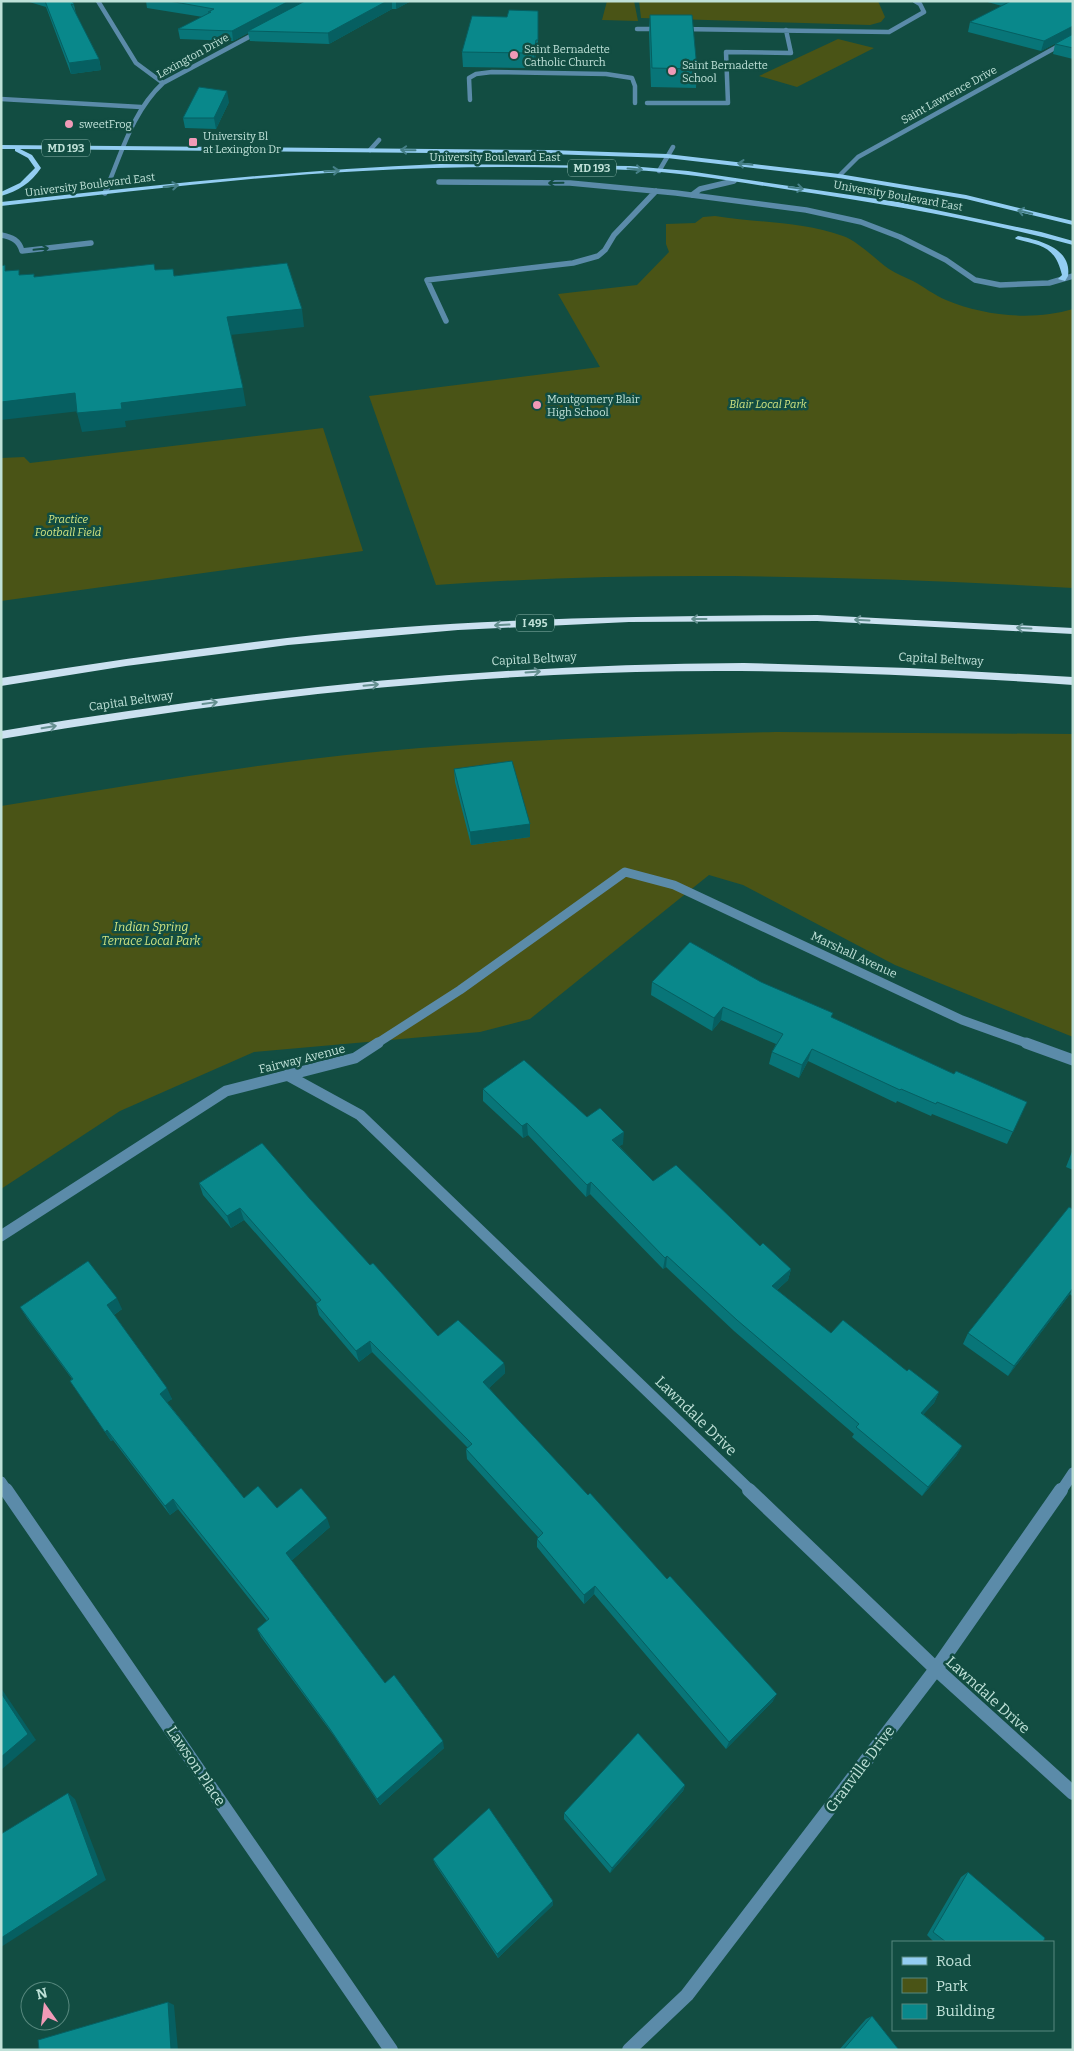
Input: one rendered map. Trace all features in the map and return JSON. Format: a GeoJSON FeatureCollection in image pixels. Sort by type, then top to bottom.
{"type":"FeatureCollection","features":[{"type":"Feature","properties":{"kind":"highway","name":"I 495"},"geometry":{"type":"LineString","coordinates":[[1,682],[126,662],[288,641],[458,627],[629,619],[817,618],[1073,631]]}},
{"type":"Feature","properties":{"kind":"highway","name":"Capital Beltway"},"geometry":{"type":"LineString","coordinates":[[1,735],[136,713],[296,692],[543,671],[646,668],[822,668],[1028,677],[1073,682]]}},
{"type":"Feature","properties":{"kind":"main road","name":"University Boulevard East"},"geometry":{"type":"LineString","coordinates":[[4,147],[549,152],[667,156],[839,176],[966,197],[1073,223]]}},
{"type":"Feature","properties":{"kind":"main road"},"geometry":{"type":"LineString","coordinates":[[1,194],[18,188],[32,178],[38,168],[35,159],[27,153],[4,147]]}},
{"type":"Feature","properties":{"kind":"main road","name":"University Boulevard East"},"geometry":{"type":"LineString","coordinates":[[1,204],[284,174],[361,169],[450,166],[630,168],[863,198],[1041,234],[1073,243]]}},
{"type":"Feature","properties":{"kind":"main road"},"geometry":{"type":"LineString","coordinates":[[964,218],[1000,233],[1051,247],[1060,255],[1064,266],[1066,275],[1062,279]]}},
{"type":"Feature","properties":{"kind":"street"},"geometry":{"type":"LineString","coordinates":[[98,1],[136,63],[163,83]]}},
{"type":"Feature","properties":{"kind":"street"},"geometry":{"type":"LineString","coordinates":[[677,29],[889,32],[924,12],[920,4],[915,1]]}},
{"type":"Feature","properties":{"kind":"street","name":"Lexington Drive"},"geometry":{"type":"LineString","coordinates":[[105,193],[141,107],[154,90],[163,83],[268,27]]}},
{"type":"Feature","properties":{"kind":"street"},"geometry":{"type":"LineString","coordinates":[[638,29],[667,29]]}},
{"type":"Feature","properties":{"kind":"street"},"geometry":{"type":"LineString","coordinates":[[646,103],[728,104],[726,52],[791,53],[786,30]]}},
{"type":"Feature","properties":{"kind":"street","name":"Saint Lawrence Drive"},"geometry":{"type":"LineString","coordinates":[[839,176],[858,157],[1073,38]]}},
{"type":"Feature","properties":{"kind":"street"},"geometry":{"type":"LineString","coordinates":[[470,100],[469,78],[476,74],[501,72],[606,74],[632,78],[635,86],[635,103]]}},
{"type":"Feature","properties":{"kind":"street"},"geometry":{"type":"LineString","coordinates":[[1,99],[141,107]]}},
{"type":"Feature","properties":{"kind":"street"},"geometry":{"type":"LineString","coordinates":[[370,150],[379,140]]}},
{"type":"Feature","properties":{"kind":"street"},"geometry":{"type":"LineString","coordinates":[[659,171],[673,147]]}},
{"type":"Feature","properties":{"kind":"street"},"geometry":{"type":"LineString","coordinates":[[692,195],[700,190],[734,181]]}},
{"type":"Feature","properties":{"kind":"street"},"geometry":{"type":"LineString","coordinates":[[439,182],[570,183],[692,195],[816,211],[861,222],[900,237],[930,252],[975,280],[1000,285],[1049,283],[1073,276]]}},
{"type":"Feature","properties":{"kind":"street"},"geometry":{"type":"LineString","coordinates":[[446,322],[428,280],[573,263],[591,259],[605,250],[614,235],[656,191]]}},
{"type":"Feature","properties":{"kind":"street"},"geometry":{"type":"LineString","coordinates":[[1,235],[14,238],[20,244],[22,251],[91,243]]}},
{"type":"Feature","properties":{"kind":"street","name":"Marshall Avenue"},"geometry":{"type":"LineString","coordinates":[[625,872],[674,885],[962,1020],[1073,1060]]}},
{"type":"Feature","properties":{"kind":"street","name":"Fairway Avenue"},"geometry":{"type":"LineString","coordinates":[[1,1236],[226,1091],[355,1058],[460,990],[625,872]]}},
{"type":"Feature","properties":{"kind":"street","name":"Lawndale Drive"},"geometry":{"type":"LineString","coordinates":[[287,1075],[360,1115],[936,1669],[1073,1793]]}},
{"type":"Feature","properties":{"kind":"street","name":"Granville Drive"},"geometry":{"type":"LineString","coordinates":[[629,2050],[687,1995],[936,1669],[1073,1473]]}},
{"type":"Feature","properties":{"kind":"street","name":"Lawson Place"},"geometry":{"type":"LineString","coordinates":[[1,1482],[391,2050]]}},
{"type":"Feature","properties":{"kind":"green space"},"geometry":{"type":"Polygon","coordinates":[[[607,1],[634,1],[638,21],[602,20],[607,1]]]}},
{"type":"Feature","properties":{"kind":"green space"},"geometry":{"type":"Polygon","coordinates":[[[639,1],[878,1],[885,17],[881,22],[870,25],[641,18],[639,1]]]}},
{"type":"Feature","properties":{"kind":"green space"},"geometry":{"type":"Polygon","coordinates":[[[838,39],[874,48],[797,87],[759,76],[838,39]]]}},
{"type":"Feature","properties":{"kind":"green space","name":"Blair Local Park"},"geometry":{"type":"Polygon","coordinates":[[[715,216],[795,225],[843,236],[861,246],[892,271],[942,298],[976,310],[1025,316],[1058,313],[1073,309],[1073,588],[913,580],[754,576],[595,577],[436,585],[369,396],[600,367],[558,294],[637,285],[669,252],[666,244],[666,224],[695,223],[703,217],[715,216]]]}},
{"type":"Feature","properties":{"kind":"green space","name":"Practice Football Field"},"geometry":{"type":"Polygon","coordinates":[[[323,428],[363,551],[1,601],[1,458],[24,457],[30,463],[323,428]]]}},
{"type":"Feature","properties":{"kind":"green space","name":"Indian Spring Terrace Local Park"},"geometry":{"type":"Polygon","coordinates":[[[775,732],[1073,734],[1073,1037],[895,965],[743,885],[709,875],[530,1019],[480,1032],[254,1052],[120,1111],[1,1189],[1,806],[210,773],[367,753],[553,740],[775,732]]]}},
{"type":"Feature","properties":{"kind":"building"},"geometry":{"type":"Polygon","coordinates":[[[45,1],[72,1],[74,5],[71,4],[99,59],[69,63],[45,1]]]}},
{"type":"Feature","properties":{"kind":"building"},"geometry":{"type":"Polygon","coordinates":[[[169,1],[289,1],[232,31],[178,29],[214,9],[169,1]]]}},
{"type":"Feature","properties":{"kind":"building"},"geometry":{"type":"Polygon","coordinates":[[[305,1],[387,1],[328,33],[248,31],[305,1]]]}},
{"type":"Feature","properties":{"kind":"building"},"geometry":{"type":"Polygon","coordinates":[[[1011,1],[1073,1],[1073,26],[1044,41],[970,22],[1011,1]]]}},
{"type":"Feature","properties":{"kind":"building"},"geometry":{"type":"Polygon","coordinates":[[[509,10],[538,11],[538,40],[536,40],[534,51],[529,51],[528,53],[462,52],[472,16],[507,17],[509,10]]]}},
{"type":"Feature","properties":{"kind":"building"},"geometry":{"type":"Polygon","coordinates":[[[650,15],[692,15],[697,69],[652,68],[650,15]]]}},
{"type":"Feature","properties":{"kind":"building"},"geometry":{"type":"Polygon","coordinates":[[[1073,34],[1073,48],[1055,44],[1073,34]]]}},
{"type":"Feature","properties":{"kind":"building"},"geometry":{"type":"Polygon","coordinates":[[[199,87],[227,91],[214,118],[183,118],[199,87]]]}},
{"type":"Feature","properties":{"kind":"building"},"geometry":{"type":"Polygon","coordinates":[[[287,263],[302,309],[227,317],[243,388],[121,403],[122,409],[77,413],[75,393],[1,402],[1,266],[5,265],[5,271],[19,270],[19,275],[34,274],[34,277],[154,264],[155,270],[173,269],[174,276],[287,263]]]}},
{"type":"Feature","properties":{"kind":"building"},"geometry":{"type":"Polygon","coordinates":[[[512,761],[530,824],[470,832],[454,769],[512,761]]]}},
{"type":"Feature","properties":{"kind":"building"},"geometry":{"type":"Polygon","coordinates":[[[690,942],[761,982],[833,1013],[831,1017],[954,1074],[956,1071],[1027,1102],[1013,1132],[937,1102],[936,1104],[900,1090],[812,1049],[802,1065],[772,1052],[783,1034],[723,1007],[714,1018],[652,982],[690,942]]]}},
{"type":"Feature","properties":{"kind":"building"},"geometry":{"type":"Polygon","coordinates":[[[524,1060],[587,1117],[600,1108],[624,1132],[612,1140],[653,1181],[676,1165],[760,1246],[763,1243],[791,1269],[772,1286],[831,1333],[843,1320],[907,1371],[909,1369],[939,1392],[921,1413],[962,1446],[928,1487],[856,1427],[859,1424],[737,1320],[667,1256],[665,1258],[591,1182],[587,1185],[527,1123],[522,1126],[483,1089],[524,1060]]]}},
{"type":"Feature","properties":{"kind":"building"},"geometry":{"type":"Polygon","coordinates":[[[262,1143],[370,1265],[373,1263],[438,1336],[458,1320],[504,1363],[483,1382],[588,1495],[590,1493],[667,1579],[670,1576],[777,1694],[729,1742],[595,1586],[584,1595],[537,1539],[543,1533],[466,1449],[472,1444],[370,1341],[356,1351],[316,1304],[321,1300],[240,1208],[227,1216],[199,1183],[262,1143]]]}},
{"type":"Feature","properties":{"kind":"building"},"geometry":{"type":"Polygon","coordinates":[[[1069,1207],[1073,1209],[1073,1288],[1014,1366],[968,1333],[1069,1207]]]}},
{"type":"Feature","properties":{"kind":"building"},"geometry":{"type":"Polygon","coordinates":[[[88,1261],[117,1298],[107,1305],[167,1388],[160,1394],[244,1498],[258,1486],[277,1508],[301,1488],[327,1518],[286,1553],[385,1683],[394,1675],[443,1741],[377,1799],[330,1729],[257,1629],[269,1619],[173,1499],[165,1506],[107,1430],[105,1432],[70,1381],[73,1379],[20,1307],[88,1261]]]}},
{"type":"Feature","properties":{"kind":"building"},"geometry":{"type":"Polygon","coordinates":[[[1,1693],[28,1734],[1,1757],[1,1693]]]}},
{"type":"Feature","properties":{"kind":"building"},"geometry":{"type":"Polygon","coordinates":[[[638,1733],[685,1785],[612,1868],[564,1813],[638,1733]]]}},
{"type":"Feature","properties":{"kind":"building"},"geometry":{"type":"Polygon","coordinates":[[[68,1793],[98,1875],[1,1938],[1,1834],[68,1793]]]}},
{"type":"Feature","properties":{"kind":"building"},"geometry":{"type":"Polygon","coordinates":[[[489,1808],[553,1901],[497,1954],[433,1859],[489,1808]]]}},
{"type":"Feature","properties":{"kind":"building"},"geometry":{"type":"Polygon","coordinates":[[[968,1872],[1045,1938],[1044,1941],[945,1941],[933,1932],[968,1872]]]}},
{"type":"Feature","properties":{"kind":"building"},"geometry":{"type":"Polygon","coordinates":[[[168,2002],[171,2050],[39,2050],[38,2040],[168,2002]]]}},
{"type":"Feature","properties":{"kind":"building"},"geometry":{"type":"Polygon","coordinates":[[[872,2016],[899,2050],[843,2050],[872,2016]]]}},
{"type":"Feature","properties":{"kind":"place","name":"Saint Bernadette Catholic Church"},"geometry":{"type":"Point","coordinates":[514,55]}},
{"type":"Feature","properties":{"kind":"place","name":"Saint Bernadette School"},"geometry":{"type":"Point","coordinates":[672,71]}},
{"type":"Feature","properties":{"kind":"place","name":"sweetFrog"},"geometry":{"type":"Point","coordinates":[69,124]}},
{"type":"Feature","properties":{"kind":"place","name":"University Bl at Lexington Dr"},"geometry":{"type":"Point","coordinates":[193,142]}},
{"type":"Feature","properties":{"kind":"place","name":"Montgomery Blair High School"},"geometry":{"type":"Point","coordinates":[537,405]}}]}
